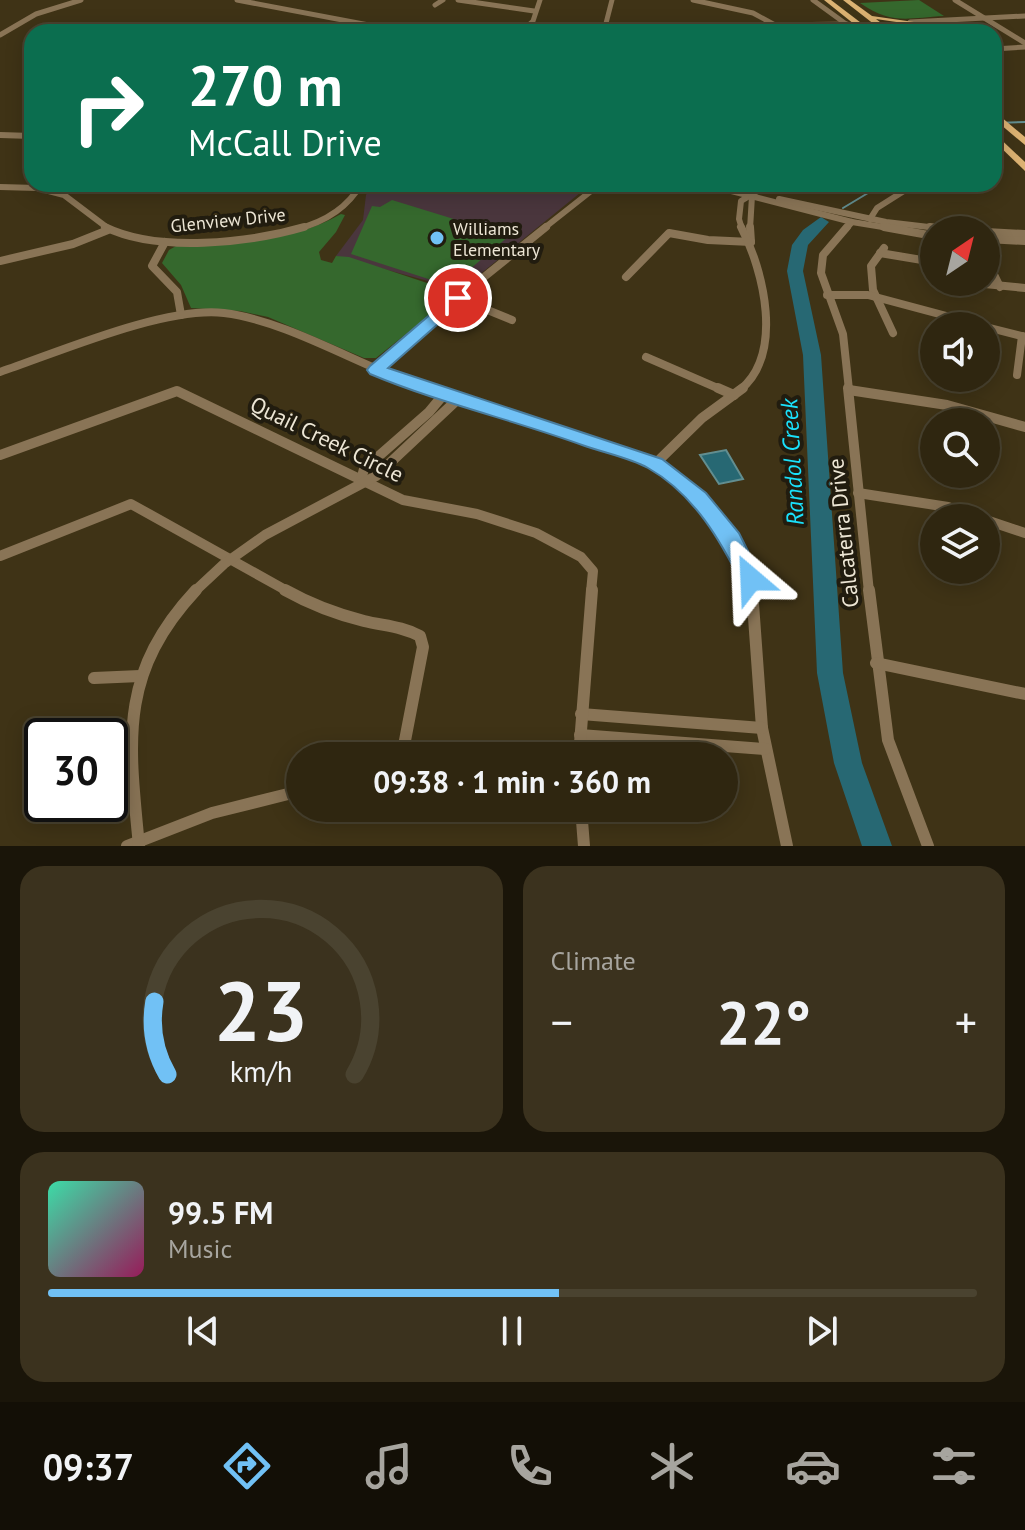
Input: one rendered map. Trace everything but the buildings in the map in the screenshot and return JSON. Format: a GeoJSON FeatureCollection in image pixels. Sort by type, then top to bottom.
{"type":"FeatureCollection","features":[{"type":"Feature","properties":{"kind":"main road"},"geometry":{"type":"LineString","coordinates":[[827,0],[858,24]]}},
{"type":"Feature","properties":{"kind":"main road"},"geometry":{"type":"LineString","coordinates":[[846,0],[879,24]]}},
{"type":"Feature","properties":{"kind":"main road"},"geometry":{"type":"LineString","coordinates":[[864,13],[886,20],[910,22]]}},
{"type":"Feature","properties":{"kind":"main road"},"geometry":{"type":"LineString","coordinates":[[899,24],[910,22]]}},
{"type":"Feature","properties":{"kind":"main road"},"geometry":{"type":"LineString","coordinates":[[1002,121],[1025,142]]}},
{"type":"Feature","properties":{"kind":"main road"},"geometry":{"type":"LineString","coordinates":[[1002,144],[1025,168]]}},
{"type":"Feature","properties":{"kind":"street"},"geometry":{"type":"LineString","coordinates":[[0,35],[36,14],[81,0]]}},
{"type":"Feature","properties":{"kind":"street"},"geometry":{"type":"LineString","coordinates":[[237,0],[363,24]]}},
{"type":"Feature","properties":{"kind":"street"},"geometry":{"type":"LineString","coordinates":[[435,5],[443,0]]}},
{"type":"Feature","properties":{"kind":"street"},"geometry":{"type":"LineString","coordinates":[[458,0],[534,11]]}},
{"type":"Feature","properties":{"kind":"street"},"geometry":{"type":"LineString","coordinates":[[530,24],[540,0]]}},
{"type":"Feature","properties":{"kind":"street"},"geometry":{"type":"LineString","coordinates":[[606,24],[612,0]]}},
{"type":"Feature","properties":{"kind":"street"},"geometry":{"type":"LineString","coordinates":[[686,11],[696,0],[753,13],[773,24]]}},
{"type":"Feature","properties":{"kind":"street"},"geometry":{"type":"LineString","coordinates":[[813,0],[847,24]]}},
{"type":"Feature","properties":{"kind":"street"},"geometry":{"type":"LineString","coordinates":[[955,0],[993,24]]}},
{"type":"Feature","properties":{"kind":"street"},"geometry":{"type":"LineString","coordinates":[[910,22],[1025,16]]}},
{"type":"Feature","properties":{"kind":"street"},"geometry":{"type":"LineString","coordinates":[[1002,30],[1025,45]]}},
{"type":"Feature","properties":{"kind":"street"},"geometry":{"type":"LineString","coordinates":[[1002,48],[1025,45]]}},
{"type":"Feature","properties":{"kind":"street"},"geometry":{"type":"LineString","coordinates":[[0,135],[24,136]]}},
{"type":"Feature","properties":{"kind":"street","name":"Glenview Drive"},"geometry":{"type":"LineString","coordinates":[[0,187],[24,187]]}},
{"type":"Feature","properties":{"kind":"street","name":"Glenview Drive"},"geometry":{"type":"LineString","coordinates":[[51,192],[70,197],[108,230],[165,242],[246,238],[293,230],[322,221],[345,206],[355,192]]}},
{"type":"Feature","properties":{"kind":"street"},"geometry":{"type":"LineString","coordinates":[[376,370],[458,298],[590,192]]}},
{"type":"Feature","properties":{"kind":"street"},"geometry":{"type":"LineString","coordinates":[[736,192],[852,222],[920,231]]}},
{"type":"Feature","properties":{"kind":"street"},"geometry":{"type":"LineString","coordinates":[[655,464],[709,412],[734,395],[759,371],[766,333],[765,307],[751,242],[749,214],[752,196],[758,192]]}},
{"type":"Feature","properties":{"kind":"street"},"geometry":{"type":"LineString","coordinates":[[870,219],[877,208],[906,192]]}},
{"type":"Feature","properties":{"kind":"street"},"geometry":{"type":"LineString","coordinates":[[752,196],[768,196],[920,230]]}},
{"type":"Feature","properties":{"kind":"street"},"geometry":{"type":"LineString","coordinates":[[837,211],[852,222]]}},
{"type":"Feature","properties":{"kind":"street","name":"Calcaterra Drive"},"geometry":{"type":"LineString","coordinates":[[852,222],[823,255],[821,273],[843,334],[876,663],[888,740],[928,846]]}},
{"type":"Feature","properties":{"kind":"street"},"geometry":{"type":"LineString","coordinates":[[0,261],[73,244],[108,230]]}},
{"type":"Feature","properties":{"kind":"street"},"geometry":{"type":"LineString","coordinates":[[626,277],[669,233],[708,240],[751,242]]}},
{"type":"Feature","properties":{"kind":"street"},"geometry":{"type":"LineString","coordinates":[[1000,233],[1025,234]]}},
{"type":"Feature","properties":{"kind":"street"},"geometry":{"type":"LineString","coordinates":[[1000,240],[1025,241]]}},
{"type":"Feature","properties":{"kind":"street"},"geometry":{"type":"LineString","coordinates":[[165,242],[152,266],[177,292],[181,315]]}},
{"type":"Feature","properties":{"kind":"street"},"geometry":{"type":"LineString","coordinates":[[893,333],[873,290],[871,266],[882,250],[920,259]]}},
{"type":"Feature","properties":{"kind":"street"},"geometry":{"type":"LineString","coordinates":[[1000,287],[1025,288]]}},
{"type":"Feature","properties":{"kind":"street"},"geometry":{"type":"LineString","coordinates":[[827,295],[877,298],[920,312]]}},
{"type":"Feature","properties":{"kind":"street"},"geometry":{"type":"LineString","coordinates":[[458,298],[512,320]]}},
{"type":"Feature","properties":{"kind":"street"},"geometry":{"type":"LineString","coordinates":[[0,372],[147,323],[181,315],[223,313],[263,322],[376,370],[458,399],[541,423],[655,464],[699,498],[732,539],[751,579],[762,728],[787,846]]}},
{"type":"Feature","properties":{"kind":"street"},"geometry":{"type":"LineString","coordinates":[[1000,330],[1024,336],[1017,375]]}},
{"type":"Feature","properties":{"kind":"street"},"geometry":{"type":"LineString","coordinates":[[646,357],[734,395]]}},
{"type":"Feature","properties":{"kind":"street"},"geometry":{"type":"LineString","coordinates":[[849,390],[947,405],[1025,427]]}},
{"type":"Feature","properties":{"kind":"street","name":"Quail Creek Circle"},"geometry":{"type":"LineString","coordinates":[[0,455],[177,391],[403,500],[477,514],[536,533],[589,563],[593,571],[580,742]]}},
{"type":"Feature","properties":{"kind":"street"},"geometry":{"type":"LineString","coordinates":[[361,480],[364,469],[429,412],[444,394]]}},
{"type":"Feature","properties":{"kind":"street"},"geometry":{"type":"LineString","coordinates":[[286,794],[230,808],[135,844],[131,751],[140,676],[182,604],[207,576],[266,533],[323,505],[361,480],[376,476],[458,399]]}},
{"type":"Feature","properties":{"kind":"street"},"geometry":{"type":"LineString","coordinates":[[858,493],[929,504]]}},
{"type":"Feature","properties":{"kind":"street"},"geometry":{"type":"LineString","coordinates":[[0,556],[120,505],[131,504],[140,506],[310,604],[365,621],[404,627],[420,636],[423,647],[405,742]]}},
{"type":"Feature","properties":{"kind":"street"},"geometry":{"type":"LineString","coordinates":[[1000,525],[1025,533]]}},
{"type":"Feature","properties":{"kind":"street"},"geometry":{"type":"LineString","coordinates":[[876,663],[1025,694]]}},
{"type":"Feature","properties":{"kind":"street"},"geometry":{"type":"LineString","coordinates":[[94,678],[140,676]]}},
{"type":"Feature","properties":{"kind":"street"},"geometry":{"type":"LineString","coordinates":[[581,714],[762,728]]}},
{"type":"Feature","properties":{"kind":"street"},"geometry":{"type":"LineString","coordinates":[[580,735],[765,749]]}},
{"type":"Feature","properties":{"kind":"street"},"geometry":{"type":"LineString","coordinates":[[582,822],[584,846]]}},
{"type":"Feature","properties":{"kind":"shaded area","name":"Williams Elementary"},"geometry":{"type":"Polygon","coordinates":[[[368,192],[581,192],[457,293],[428,281],[336,256],[363,220],[368,192]]]}},
{"type":"Feature","properties":{"kind":"green space"},"geometry":{"type":"Polygon","coordinates":[[[919,0],[944,16],[891,17],[860,3],[919,0]]]}},
{"type":"Feature","properties":{"kind":"green space"},"geometry":{"type":"Polygon","coordinates":[[[392,200],[509,236],[450,286],[351,254],[372,206],[380,207],[392,200]]]}},
{"type":"Feature","properties":{"kind":"green space"},"geometry":{"type":"Polygon","coordinates":[[[345,215],[336,232],[319,252],[321,260],[332,263],[336,256],[349,257],[457,293],[376,358],[364,358],[268,317],[240,311],[191,308],[181,285],[162,263],[169,250],[176,246],[261,240],[302,231],[345,215]]]}},
{"type":"Feature","properties":{"kind":"water"},"geometry":{"type":"Polygon","coordinates":[[[726,450],[743,479],[719,484],[700,455],[726,450]]]}},
{"type":"Feature","properties":{"kind":"waterway","name":"Randol Creek"},"geometry":{"type":"LineString","coordinates":[[1002,123],[1025,122]]}},
{"type":"Feature","properties":{"kind":"waterway","name":"Randol Creek"},"geometry":{"type":"LineString","coordinates":[[843,208],[870,192]]}},
{"type":"Feature","properties":{"kind":"waterway","name":"Randol Creek"},"geometry":{"type":"LineString","coordinates":[[821,222],[800,245],[795,271],[812,355],[830,673],[848,763],[877,846]]}},
{"type":"Feature","properties":{"kind":"place","name":"Williams Elementary"},"geometry":{"type":"Point","coordinates":[437,238]}},
{"type":"Feature","properties":{"kind":"route"},"geometry":{"type":"LineString","coordinates":[[458,298],[376,370],[405,382],[541,423],[655,464],[699,498],[732,539],[751,579]]}}]}
